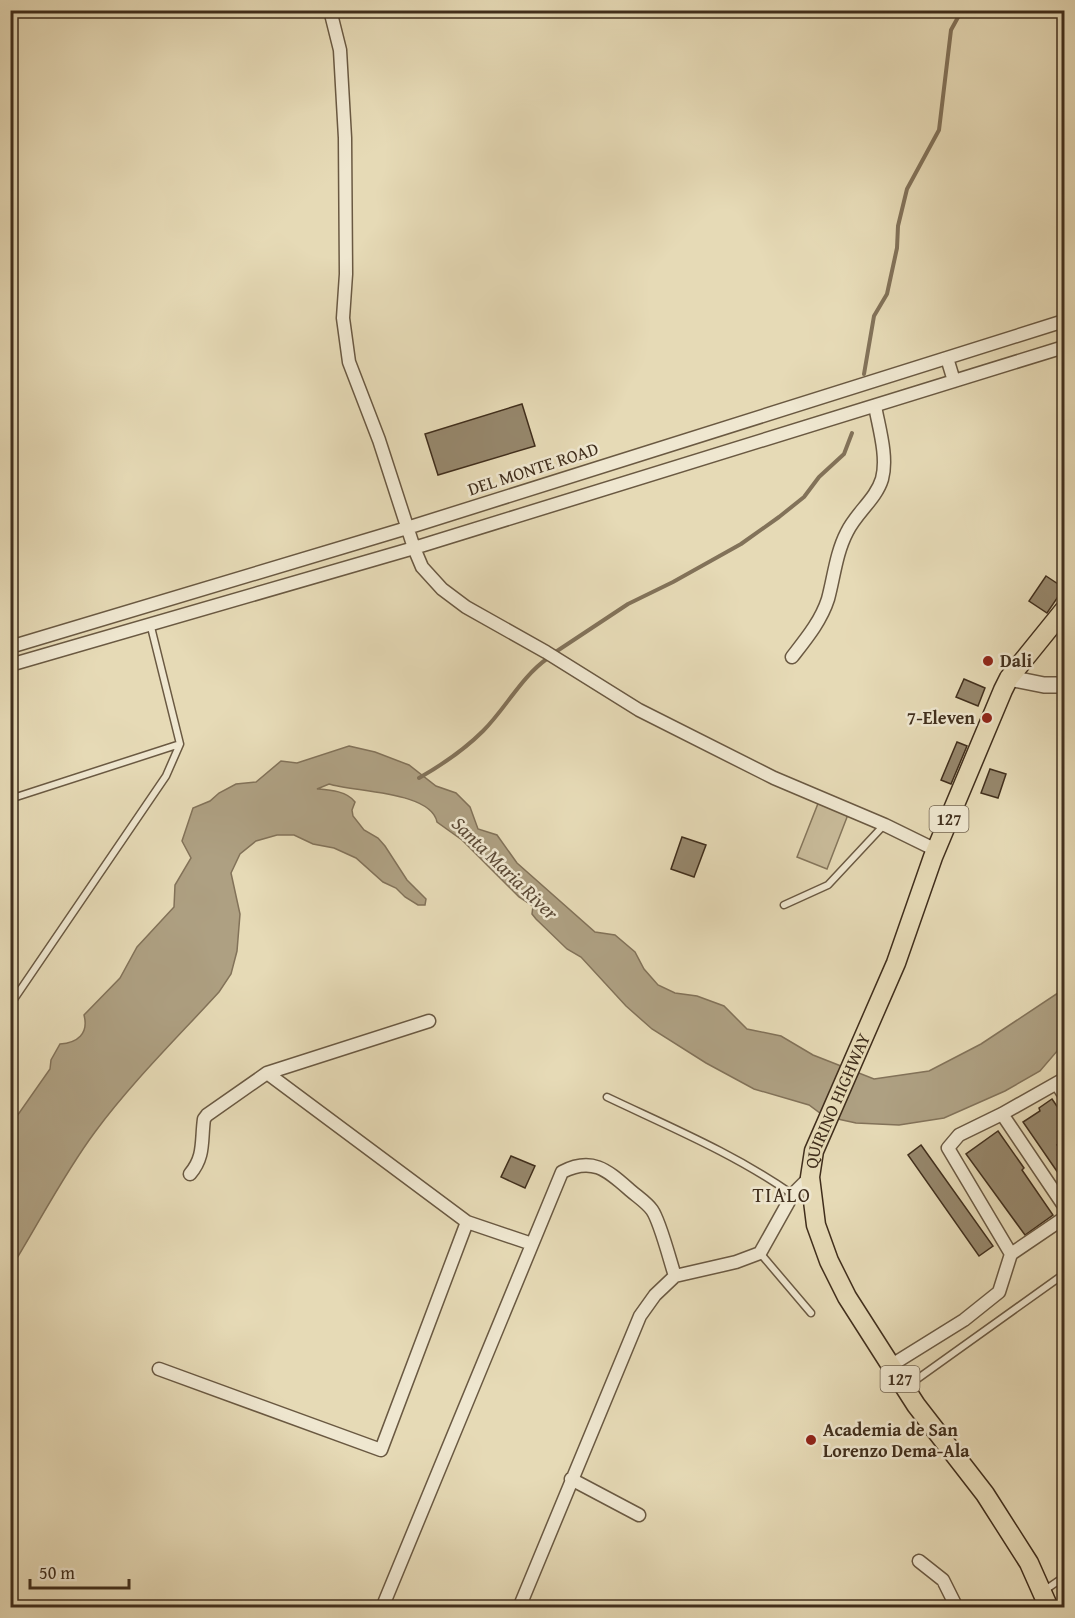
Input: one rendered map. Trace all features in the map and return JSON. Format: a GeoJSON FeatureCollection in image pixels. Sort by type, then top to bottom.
{"type":"FeatureCollection","features":[{"type":"Feature","properties":{"kind":"main road","name":"QUIRINO HIGHWAY"},"geometry":{"type":"LineString","coordinates":[[1045,1600],[1029,1563],[985,1494],[945,1444],[890,1366],[847,1297],[829,1261],[816,1224],[810,1177],[814,1151],[896,963],[936,850],[1010,678],[1065,610]]}},
{"type":"Feature","properties":{"kind":"street"},"geometry":{"type":"LineString","coordinates":[[330,10],[340,50],[344,127],[346,274],[343,318],[349,362],[379,440],[422,567],[442,590],[466,607],[639,710],[774,778],[885,825],[936,850]]}},
{"type":"Feature","properties":{"kind":"street","name":"DEL MONTE ROAD"},"geometry":{"type":"LineString","coordinates":[[10,647],[407,528],[1065,321]]}},
{"type":"Feature","properties":{"kind":"street"},"geometry":{"type":"LineString","coordinates":[[10,665],[414,548],[1065,347]]}},
{"type":"Feature","properties":{"kind":"street"},"geometry":{"type":"LineString","coordinates":[[947,358],[954,381]]}},
{"type":"Feature","properties":{"kind":"street"},"geometry":{"type":"LineString","coordinates":[[792,657],[816,627],[828,600],[836,561],[845,534],[883,477],[884,463],[876,406]]}},
{"type":"Feature","properties":{"kind":"street"},"geometry":{"type":"LineString","coordinates":[[145,605],[150,623]]}},
{"type":"Feature","properties":{"kind":"street"},"geometry":{"type":"LineString","coordinates":[[1010,678],[1044,685],[1065,685]]}},
{"type":"Feature","properties":{"kind":"street"},"geometry":{"type":"LineString","coordinates":[[189,1174],[198,1165],[203,1150],[203,1125],[207,1115],[267,1073],[429,1021]]}},
{"type":"Feature","properties":{"kind":"street"},"geometry":{"type":"LineString","coordinates":[[267,1073],[467,1222],[532,1244]]}},
{"type":"Feature","properties":{"kind":"street"},"geometry":{"type":"LineString","coordinates":[[1011,1254],[948,1148],[959,1135],[1062,1086]]}},
{"type":"Feature","properties":{"kind":"street"},"geometry":{"type":"LineString","coordinates":[[1002,1114],[1065,1206]]}},
{"type":"Feature","properties":{"kind":"street"},"geometry":{"type":"LineString","coordinates":[[382,1608],[562,1172],[573,1166],[591,1165],[607,1170],[652,1210],[675,1276]]}},
{"type":"Feature","properties":{"kind":"street"},"geometry":{"type":"LineString","coordinates":[[519,1608],[640,1316],[655,1295],[675,1276],[736,1262],[760,1253],[793,1194],[810,1177]]}},
{"type":"Feature","properties":{"kind":"street"},"geometry":{"type":"LineString","coordinates":[[890,1366],[964,1320],[999,1292],[1011,1254],[1065,1218]]}},
{"type":"Feature","properties":{"kind":"street"},"geometry":{"type":"LineString","coordinates":[[159,1369],[381,1450],[467,1222]]}},
{"type":"Feature","properties":{"kind":"street"},"geometry":{"type":"LineString","coordinates":[[571,1479],[639,1515]]}},
{"type":"Feature","properties":{"kind":"street"},"geometry":{"type":"LineString","coordinates":[[919,1561],[943,1580],[957,1608]]}},
{"type":"Feature","properties":{"kind":"lane"},"geometry":{"type":"LineString","coordinates":[[10,1005],[166,776],[180,744],[150,623]]}},
{"type":"Feature","properties":{"kind":"lane"},"geometry":{"type":"LineString","coordinates":[[10,799],[180,744]]}},
{"type":"Feature","properties":{"kind":"lane"},"geometry":{"type":"LineString","coordinates":[[784,905],[828,885],[885,825]]}},
{"type":"Feature","properties":{"kind":"lane"},"geometry":{"type":"LineString","coordinates":[[606,1097],[753,1169],[793,1194]]}},
{"type":"Feature","properties":{"kind":"lane"},"geometry":{"type":"LineString","coordinates":[[760,1253],[811,1313]]}},
{"type":"Feature","properties":{"kind":"lane"},"geometry":{"type":"LineString","coordinates":[[905,1387],[1065,1274]]}},
{"type":"Feature","properties":{"kind":"lane"},"geometry":{"type":"LineString","coordinates":[[1045,1600],[1065,1577]]}},
{"type":"Feature","properties":{"kind":"shaded area"},"geometry":{"type":"Polygon","coordinates":[[[819,801],[849,812],[827,869],[797,857],[819,801]]]}},
{"type":"Feature","properties":{"kind":"water","name":"Santa Maria River"},"geometry":{"type":"Polygon","coordinates":[[[349,746],[375,752],[409,765],[436,786],[456,793],[470,807],[478,829],[497,835],[517,863],[595,932],[615,935],[635,952],[644,969],[658,985],[675,993],[697,996],[724,1006],[747,1029],[781,1036],[813,1055],[874,1079],[929,1071],[981,1044],[1058,993],[1064,968],[1064,1043],[1040,1071],[1005,1091],[944,1118],[899,1125],[856,1123],[824,1116],[809,1105],[754,1089],[706,1063],[652,1029],[626,1006],[581,957],[567,949],[536,919],[532,914],[533,906],[519,897],[462,840],[437,822],[432,812],[421,804],[390,794],[329,784],[317,789],[338,792],[352,798],[355,802],[352,810],[353,816],[364,830],[378,838],[385,846],[407,880],[426,899],[425,905],[418,905],[405,897],[396,888],[383,882],[356,858],[334,848],[313,844],[294,835],[277,835],[256,841],[240,854],[231,873],[240,914],[237,951],[231,974],[219,992],[139,1078],[83,1148],[11,1268],[10,1126],[50,1069],[51,1060],[60,1044],[72,1042],[80,1036],[85,1027],[84,1015],[120,978],[137,947],[174,907],[175,885],[191,858],[182,841],[193,808],[210,801],[236,784],[256,782],[281,761],[297,763],[349,746]]]}},
{"type":"Feature","properties":{"kind":"building"},"geometry":{"type":"Polygon","coordinates":[[[522,404],[535,446],[438,475],[425,434],[522,404]]]}},
{"type":"Feature","properties":{"kind":"building"},"geometry":{"type":"Polygon","coordinates":[[[1046,576],[1064,588],[1047,613],[1029,601],[1046,576]]]}},
{"type":"Feature","properties":{"kind":"building"},"geometry":{"type":"Polygon","coordinates":[[[964,679],[985,688],[978,706],[956,697],[964,679]]]}},
{"type":"Feature","properties":{"kind":"building"},"geometry":{"type":"Polygon","coordinates":[[[957,742],[967,746],[951,784],[941,780],[957,742]]]}},
{"type":"Feature","properties":{"kind":"building"},"geometry":{"type":"Polygon","coordinates":[[[990,769],[1006,774],[998,798],[981,793],[990,769]]]}},
{"type":"Feature","properties":{"kind":"building"},"geometry":{"type":"Polygon","coordinates":[[[682,837],[706,845],[694,877],[671,869],[682,837]]]}},
{"type":"Feature","properties":{"kind":"building"},"geometry":{"type":"Polygon","coordinates":[[[1052,1099],[1065,1118],[1065,1139],[1057,1145],[1065,1156],[1065,1183],[1023,1122],[1040,1111],[1039,1108],[1052,1099]]]}},
{"type":"Feature","properties":{"kind":"building"},"geometry":{"type":"Polygon","coordinates":[[[998,1131],[1053,1215],[1025,1235],[966,1154],[998,1131]]]}},
{"type":"Feature","properties":{"kind":"building"},"geometry":{"type":"Polygon","coordinates":[[[921,1145],[993,1246],[979,1256],[908,1155],[921,1145]]]}},
{"type":"Feature","properties":{"kind":"building"},"geometry":{"type":"Polygon","coordinates":[[[511,1156],[535,1166],[525,1188],[501,1177],[511,1156]]]}},
{"type":"Feature","properties":{"kind":"waterway"},"geometry":{"type":"LineString","coordinates":[[864,374],[874,316],[887,294],[897,248],[898,226],[907,189],[939,130],[951,30],[962,10]]}},
{"type":"Feature","properties":{"kind":"waterway"},"geometry":{"type":"LineString","coordinates":[[554,653],[628,604],[741,544],[779,517],[804,497],[819,477],[844,454],[852,433]]}},
{"type":"Feature","properties":{"kind":"waterway"},"geometry":{"type":"LineString","coordinates":[[419,778],[476,737],[530,674],[548,658]]}},
{"type":"Feature","properties":{"kind":"place","name":"Dali"},"geometry":{"type":"Point","coordinates":[988,661]}},
{"type":"Feature","properties":{"kind":"place","name":"7-Eleven"},"geometry":{"type":"Point","coordinates":[987,718]}},
{"type":"Feature","properties":{"kind":"place","name":"Academia de San Lorenzo Dema-Ala"},"geometry":{"type":"Point","coordinates":[811,1440]}},
{"type":"Feature","properties":{"kind":"district","name":"TIALO"},"geometry":{"type":"Point","coordinates":[782,1195]}}]}
